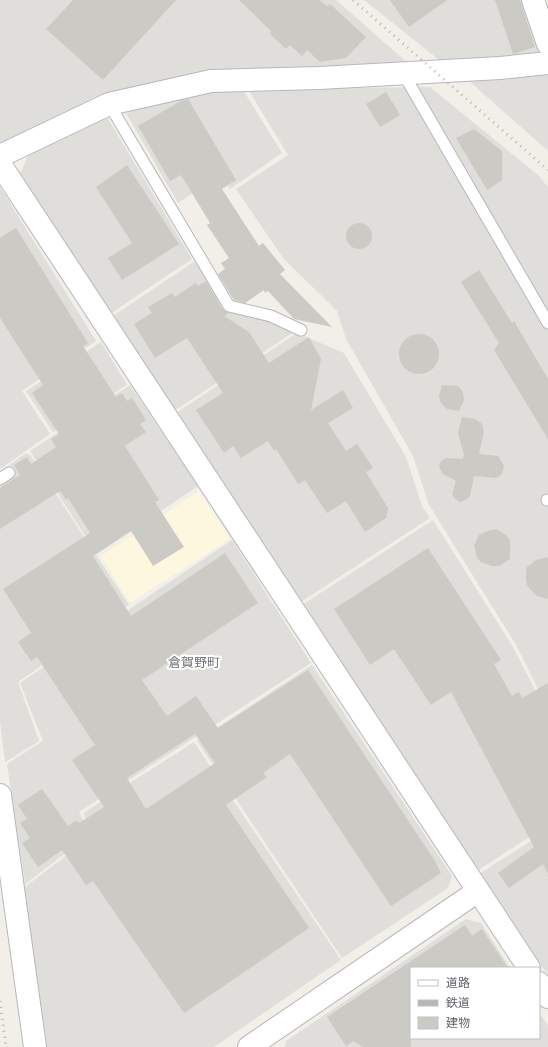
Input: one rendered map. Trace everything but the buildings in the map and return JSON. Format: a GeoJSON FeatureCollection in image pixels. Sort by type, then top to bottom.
{"type":"FeatureCollection","features":[{"type":"Feature","properties":{"kind":"street"},"geometry":{"type":"LineString","coordinates":[[533,0],[548,44]]}},
{"type":"Feature","properties":{"kind":"street"},"geometry":{"type":"LineString","coordinates":[[0,156],[109,104],[211,81],[319,78],[500,68],[548,63]]}},
{"type":"Feature","properties":{"kind":"street"},"geometry":{"type":"LineString","coordinates":[[0,164],[528,967]]}},
{"type":"Feature","properties":{"kind":"street"},"geometry":{"type":"LineString","coordinates":[[0,795],[35,1047]]}},
{"type":"Feature","properties":{"kind":"street"},"geometry":{"type":"LineString","coordinates":[[256,1045],[478,892]]}},
{"type":"Feature","properties":{"kind":"street"},"geometry":{"type":"LineString","coordinates":[[540,985],[548,997]]}},
{"type":"Feature","properties":{"kind":"lane"},"geometry":{"type":"LineString","coordinates":[[403,73],[548,323]]}},
{"type":"Feature","properties":{"kind":"lane"},"geometry":{"type":"LineString","coordinates":[[109,104],[229,306],[271,316],[301,330]]}},
{"type":"Feature","properties":{"kind":"shaded area"},"geometry":{"type":"Polygon","coordinates":[[[0,0],[336,0],[410,65],[176,79],[94,97],[70,112],[1,144],[0,0]]]}},
{"type":"Feature","properties":{"kind":"shaded area"},"geometry":{"type":"Polygon","coordinates":[[[364,0],[524,0],[544,56],[444,64],[364,0]]]}},
{"type":"Feature","properties":{"kind":"shaded area"},"geometry":{"type":"Polygon","coordinates":[[[548,75],[548,151],[468,80],[548,75]]]}},
{"type":"Feature","properties":{"kind":"shaded area"},"geometry":{"type":"Polygon","coordinates":[[[430,87],[538,175],[548,187],[548,709],[516,645],[429,505],[413,456],[346,339],[337,311],[283,258],[236,189],[288,155],[248,89],[430,87]]]}},
{"type":"Feature","properties":{"kind":"shaded area"},"geometry":{"type":"Polygon","coordinates":[[[243,90],[282,153],[230,189],[222,173],[178,203],[126,113],[180,94],[243,90]]]}},
{"type":"Feature","properties":{"kind":"shaded area"},"geometry":{"type":"Polygon","coordinates":[[[107,117],[192,259],[110,314],[20,174],[29,154],[107,117]]]}},
{"type":"Feature","properties":{"kind":"shaded area"},"geometry":{"type":"Polygon","coordinates":[[[0,187],[96,341],[22,391],[50,434],[0,469],[0,187]]]}},
{"type":"Feature","properties":{"kind":"shaded area"},"geometry":{"type":"Polygon","coordinates":[[[195,261],[227,310],[270,320],[294,332],[174,411],[113,316],[195,261]]]}},
{"type":"Feature","properties":{"kind":"shaded area"},"geometry":{"type":"Polygon","coordinates":[[[297,333],[344,353],[406,457],[422,506],[430,518],[301,602],[176,413],[297,333]]]}},
{"type":"Feature","properties":{"kind":"shaded area"},"geometry":{"type":"Polygon","coordinates":[[[101,342],[127,385],[53,432],[26,391],[101,342]]]}},
{"type":"Feature","properties":{"kind":"shaded area"},"geometry":{"type":"Polygon","coordinates":[[[130,385],[198,486],[97,554],[30,451],[130,385]]]}},
{"type":"Feature","properties":{"kind":"shaded area"},"geometry":{"type":"Polygon","coordinates":[[[26,453],[30,455],[129,605],[18,682],[39,741],[5,762],[0,722],[0,472],[26,453]]]}},
{"type":"Feature","properties":{"kind":"shaded area"},"geometry":{"type":"Polygon","coordinates":[[[199,491],[230,539],[130,603],[101,556],[199,491]]]}},
{"type":"Feature","properties":{"kind":"shaded area"},"geometry":{"type":"Polygon","coordinates":[[[433,520],[513,647],[548,715],[548,825],[477,871],[302,605],[433,520]]]}},
{"type":"Feature","properties":{"kind":"shaded area"},"geometry":{"type":"Polygon","coordinates":[[[232,540],[311,663],[79,812],[91,834],[25,884],[7,764],[43,741],[20,683],[232,540]]]}},
{"type":"Feature","properties":{"kind":"shaded area"},"geometry":{"type":"Polygon","coordinates":[[[312,665],[452,876],[448,888],[342,958],[197,741],[312,665]]]}},
{"type":"Feature","properties":{"kind":"shaded area"},"geometry":{"type":"Polygon","coordinates":[[[194,742],[341,960],[214,1047],[47,1047],[22,889],[94,835],[83,813],[194,742]]]}},
{"type":"Feature","properties":{"kind":"shaded area"},"geometry":{"type":"Polygon","coordinates":[[[548,830],[548,971],[546,972],[479,874],[548,830]]]}},
{"type":"Feature","properties":{"kind":"shaded area"},"geometry":{"type":"Polygon","coordinates":[[[466,919],[481,923],[509,967],[410,967],[410,1039],[540,1039],[540,1014],[548,1026],[548,1047],[285,1047],[286,1041],[466,919]]]}},
{"type":"Feature","properties":{"kind":"railway"},"geometry":{"type":"LineString","coordinates":[[353,0],[548,170]]}},
{"type":"Feature","properties":{"kind":"railway"},"geometry":{"type":"LineString","coordinates":[[0,1001],[6,1047]]}},
{"type":"Feature","properties":{"kind":"district","name":"倉賀野町"},"geometry":{"type":"Point","coordinates":[194,662]}}]}
